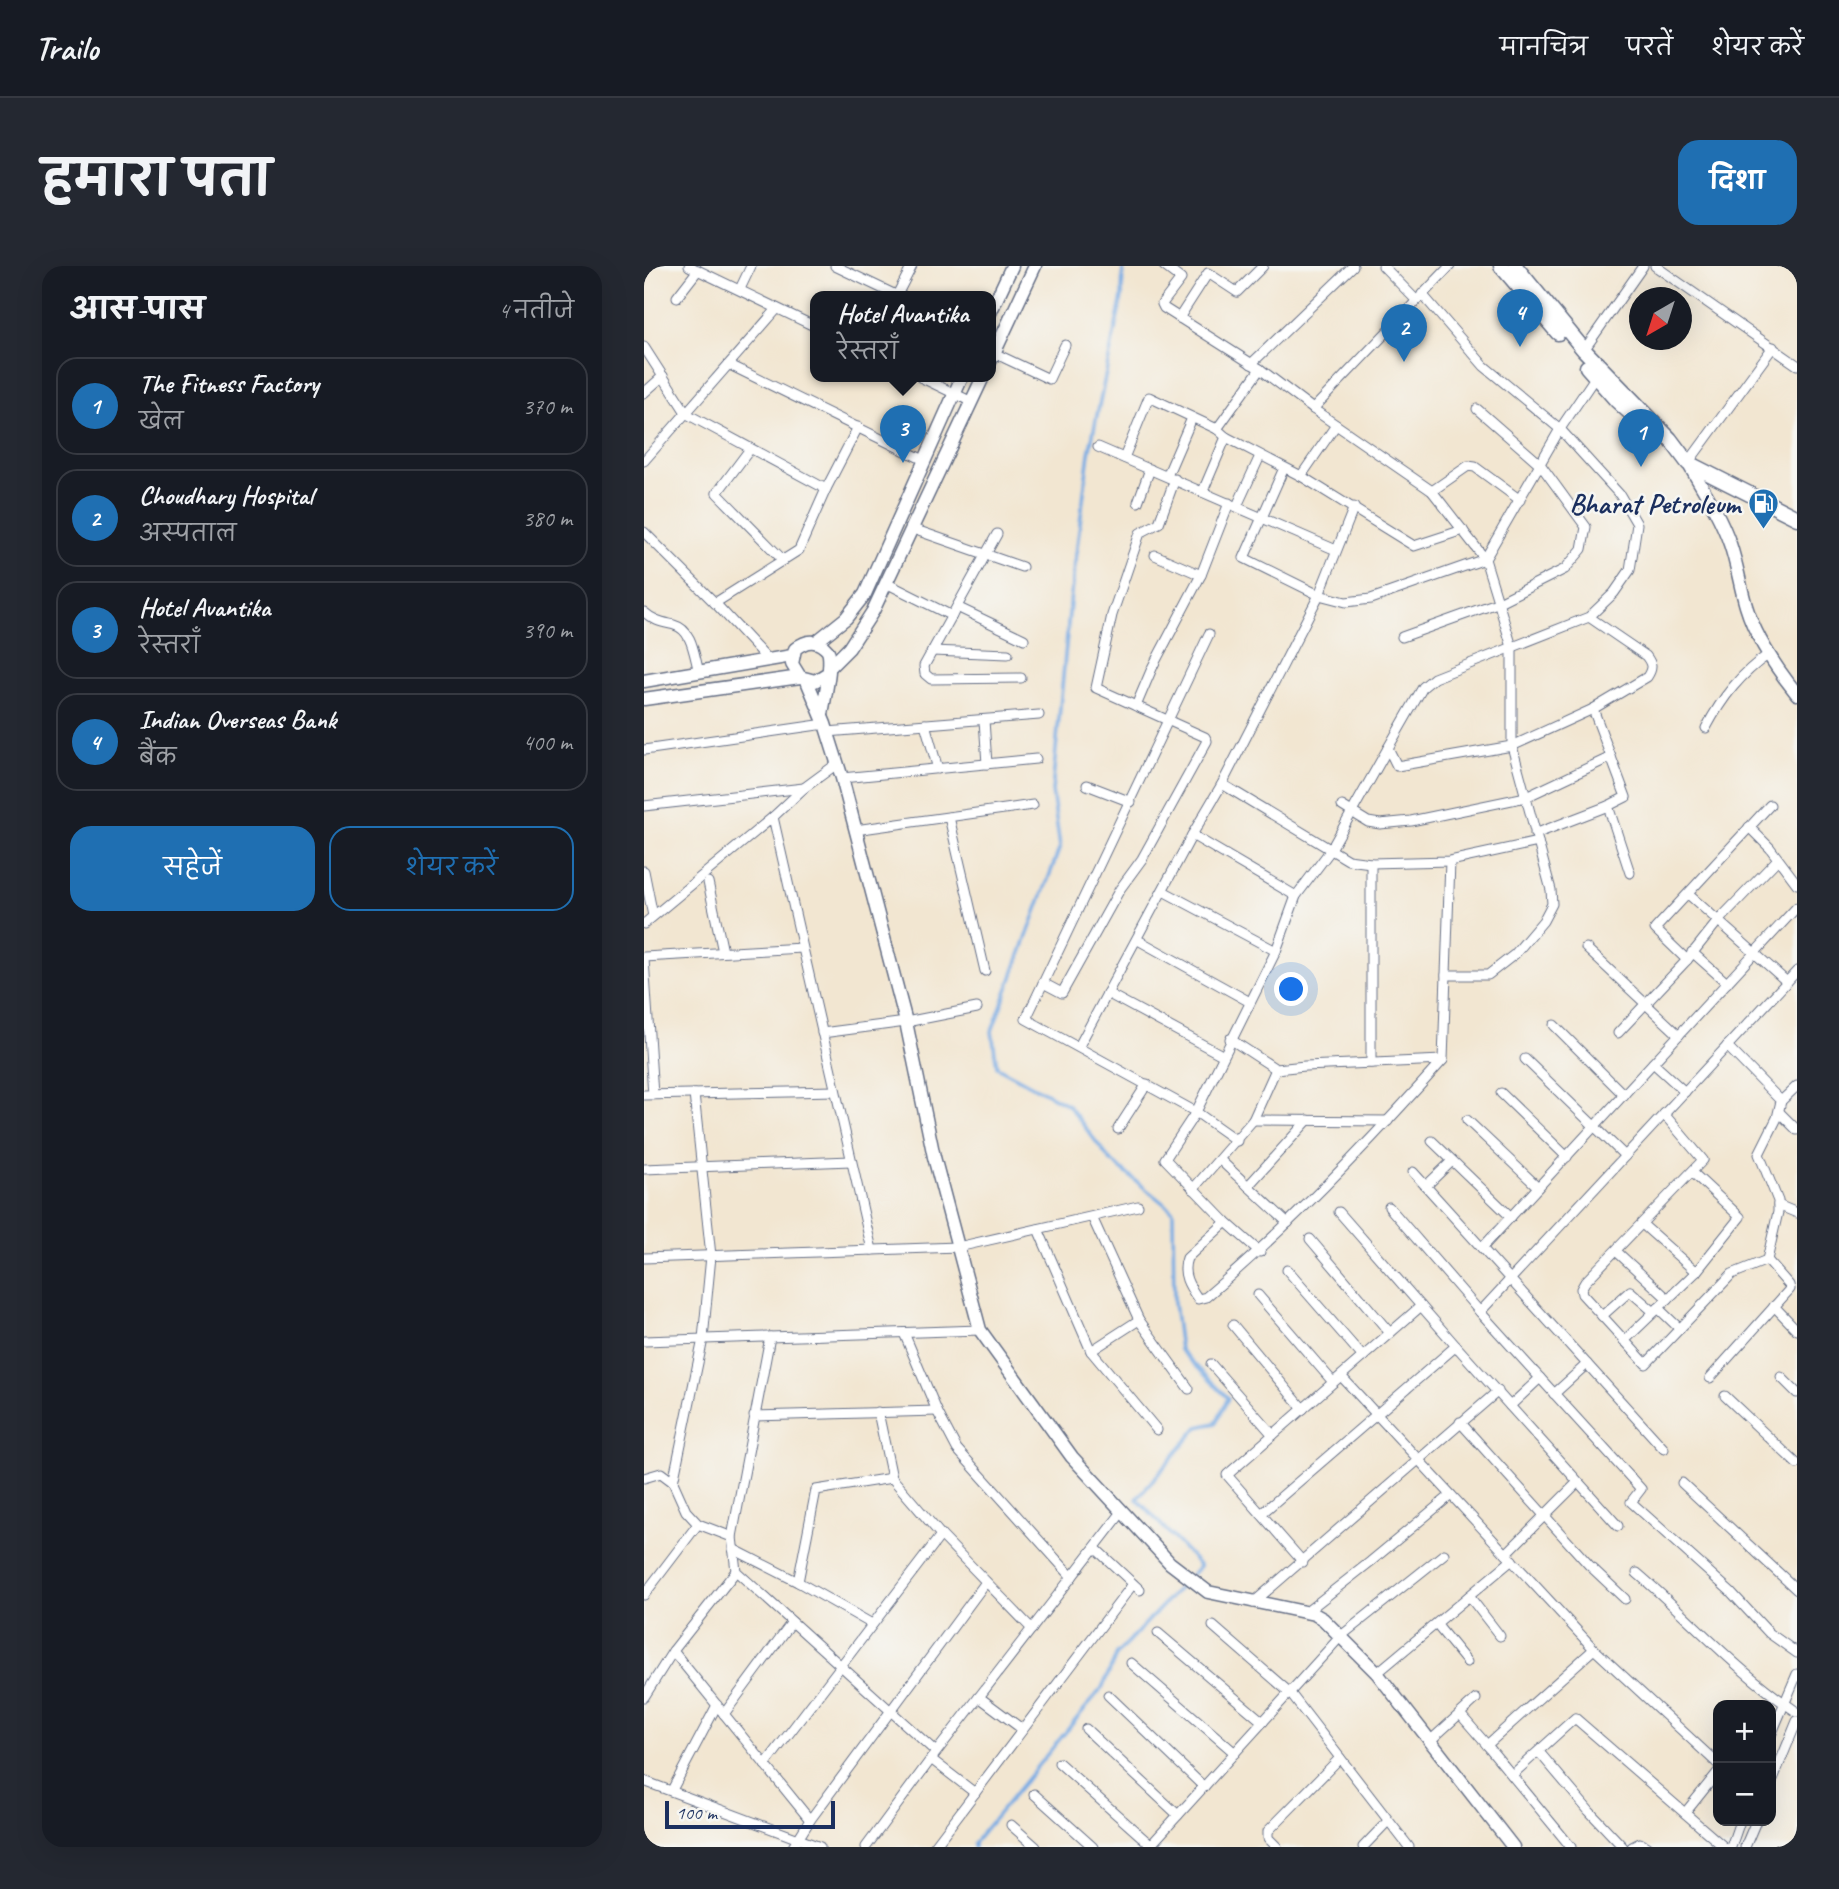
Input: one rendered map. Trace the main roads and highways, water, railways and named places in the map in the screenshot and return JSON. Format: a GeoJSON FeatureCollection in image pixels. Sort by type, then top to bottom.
{"type":"FeatureCollection","features":[{"type":"Feature","properties":{"kind":"main road"},"geometry":{"type":"LineString","coordinates":[[996,301],[1013,266]]}},
{"type":"Feature","properties":{"kind":"main road"},"geometry":{"type":"LineString","coordinates":[[996,345],[1035,266]]}},
{"type":"Feature","properties":{"kind":"main road"},"geometry":{"type":"LineString","coordinates":[[1502,266],[1598,372],[1677,447],[1711,503],[1729,541],[1755,631],[1797,694]]}},
{"type":"Feature","properties":{"kind":"main road"},"geometry":{"type":"LineString","coordinates":[[1523,269],[1598,372]]}},
{"type":"Feature","properties":{"kind":"main road"},"geometry":{"type":"LineString","coordinates":[[644,681],[792,656],[801,644],[816,642],[846,618],[864,594],[960,382]]}},
{"type":"Feature","properties":{"kind":"main road"},"geometry":{"type":"LineString","coordinates":[[644,699],[803,679],[815,681],[829,669],[849,648],[873,611],[981,382]]}},
{"type":"Feature","properties":{"kind":"main road"},"geometry":{"type":"LineString","coordinates":[[1688,463],[1797,518]]}},
{"type":"Feature","properties":{"kind":"main road"},"geometry":{"type":"LineString","coordinates":[[816,642],[828,651],[825,725]]}},
{"type":"Feature","properties":{"kind":"main road"},"geometry":{"type":"LineString","coordinates":[[792,656],[794,671],[803,679],[825,725],[838,763],[906,1022],[934,1157],[980,1330],[1072,1457],[1170,1563],[1208,1591],[1323,1619],[1377,1673],[1513,1847]]}},
{"type":"Feature","properties":{"kind":"waterway"},"geometry":{"type":"LineString","coordinates":[[1123,266],[1122,297],[1089,453],[1071,593],[1052,791],[1060,847],[992,1031],[997,1067],[1068,1105],[1110,1160],[1173,1211],[1174,1303],[1180,1350],[1228,1398],[1216,1423],[1198,1427],[1137,1499],[1200,1566],[1192,1574]]}},
{"type":"Feature","properties":{"kind":"waterway"},"geometry":{"type":"LineString","coordinates":[[974,1847],[974,1843],[1102,1688],[1117,1654],[1181,1586]]}},
{"type":"Feature","properties":{"kind":"place","name":"Indian Overseas Bank"},"geometry":{"type":"Point","coordinates":[1520,347]}},
{"type":"Feature","properties":{"kind":"place","name":"Choudhary Hospital"},"geometry":{"type":"Point","coordinates":[1404,362]}},
{"type":"Feature","properties":{"kind":"place","name":"Hotel Avantika"},"geometry":{"type":"Point","coordinates":[903,463]}},
{"type":"Feature","properties":{"kind":"place","name":"The Fitness Factory"},"geometry":{"type":"Point","coordinates":[1641,467]}},
{"type":"Feature","properties":{"kind":"place","name":"Bharat Petroleum"},"geometry":{"type":"Point","coordinates":[1763,530]}}]}
